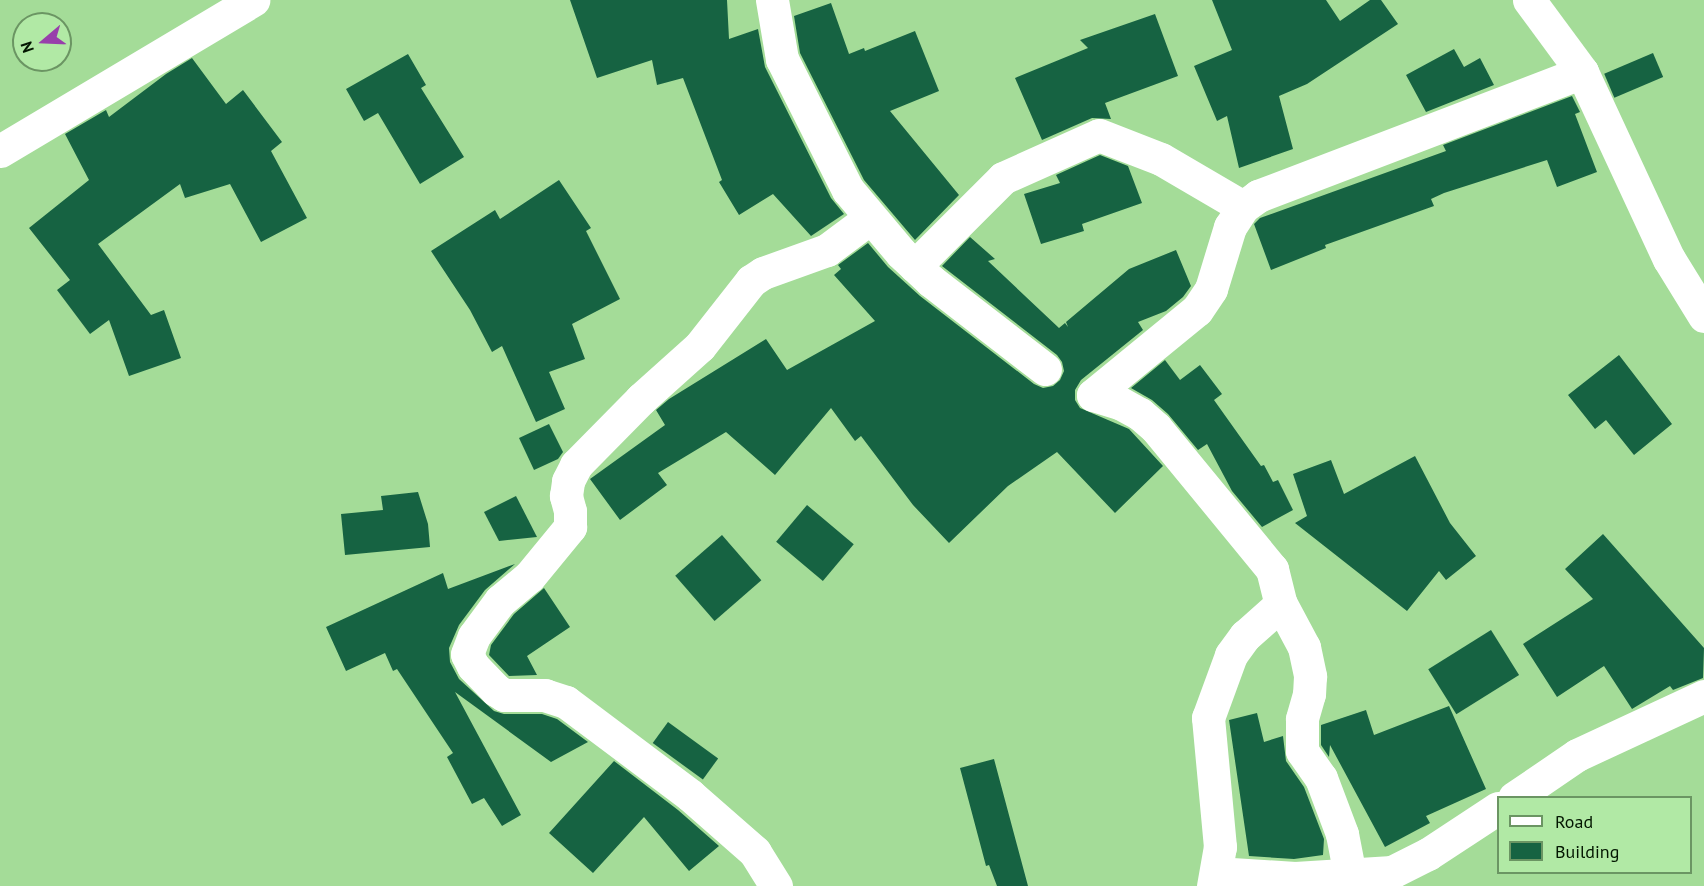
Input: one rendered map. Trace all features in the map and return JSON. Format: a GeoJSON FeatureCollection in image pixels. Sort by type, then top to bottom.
{"type":"FeatureCollection","features":[{"type":"Feature","properties":{"kind":"street"},"geometry":{"type":"LineString","coordinates":[[0,152],[253,0]]}},
{"type":"Feature","properties":{"kind":"street"},"geometry":{"type":"LineString","coordinates":[[772,0],[782,59],[795,89],[848,190],[870,218],[915,266],[1045,369]]}},
{"type":"Feature","properties":{"kind":"street"},"geometry":{"type":"LineString","coordinates":[[1528,0],[1582,72],[1669,259],[1704,316]]}},
{"type":"Feature","properties":{"kind":"street"},"geometry":{"type":"LineString","coordinates":[[1350,875],[1342,834],[1321,778],[1302,751],[1302,719],[1309,694],[1310,676],[1304,647],[1281,604],[1272,569],[1156,428],[1140,414],[1120,403],[1093,395],[1176,330],[1197,310],[1211,289],[1230,227],[1243,207],[1258,196],[1582,72]]}},
{"type":"Feature","properties":{"kind":"street"},"geometry":{"type":"LineString","coordinates":[[915,266],[1003,178],[1099,135],[1161,159],[1243,207]]}},
{"type":"Feature","properties":{"kind":"street"},"geometry":{"type":"LineString","coordinates":[[776,886],[754,852],[690,795],[566,702],[545,695],[504,695],[495,690],[473,666],[467,654],[474,636],[500,601],[529,577],[570,526],[570,511],[566,496],[568,481],[576,465],[641,399],[700,346],[751,281],[769,270],[827,250],[870,218]]}},
{"type":"Feature","properties":{"kind":"street"},"geometry":{"type":"LineString","coordinates":[[1281,604],[1245,636],[1231,655],[1208,718],[1220,847],[1215,880],[1392,872],[1428,854],[1497,809]]}},
{"type":"Feature","properties":{"kind":"street"},"geometry":{"type":"LineString","coordinates":[[1517,796],[1577,755],[1704,696]]}},
{"type":"Feature","properties":{"kind":"building"},"geometry":{"type":"Polygon","coordinates":[[[570,0],[727,0],[729,39],[758,29],[765,67],[831,198],[844,214],[811,236],[773,194],[739,215],[719,182],[722,180],[683,78],[657,85],[652,60],[597,78],[570,0]]]}},
{"type":"Feature","properties":{"kind":"building"},"geometry":{"type":"Polygon","coordinates":[[[1212,0],[1326,0],[1340,21],[1370,0],[1381,0],[1398,24],[1307,84],[1279,96],[1293,149],[1239,168],[1227,116],[1217,121],[1194,66],[1232,50],[1212,0]]]}},
{"type":"Feature","properties":{"kind":"building"},"geometry":{"type":"Polygon","coordinates":[[[831,3],[849,54],[864,48],[865,51],[915,31],[939,91],[890,111],[959,195],[915,240],[864,180],[800,53],[794,16],[831,3]]]}},
{"type":"Feature","properties":{"kind":"building"},"geometry":{"type":"Polygon","coordinates":[[[1155,14],[1178,76],[1105,103],[1111,119],[1092,118],[1042,140],[1015,78],[1088,48],[1080,40],[1155,14]]]}},
{"type":"Feature","properties":{"kind":"building"},"geometry":{"type":"Polygon","coordinates":[[[1454,49],[1464,67],[1480,58],[1494,85],[1426,112],[1406,75],[1454,49]]]}},
{"type":"Feature","properties":{"kind":"building"},"geometry":{"type":"Polygon","coordinates":[[[1653,53],[1663,77],[1614,98],[1604,74],[1653,53]]]}},
{"type":"Feature","properties":{"kind":"building"},"geometry":{"type":"Polygon","coordinates":[[[408,54],[426,85],[421,88],[464,157],[420,184],[378,113],[364,121],[346,89],[408,54]]]}},
{"type":"Feature","properties":{"kind":"building"},"geometry":{"type":"Polygon","coordinates":[[[192,58],[226,104],[243,90],[282,142],[271,151],[307,218],[261,242],[230,184],[185,198],[180,184],[98,244],[151,315],[164,310],[181,358],[129,376],[109,320],[90,334],[57,290],[70,280],[29,228],[89,180],[65,134],[106,110],[109,117],[166,74],[192,58]]]}},
{"type":"Feature","properties":{"kind":"building"},"geometry":{"type":"Polygon","coordinates":[[[1572,96],[1580,112],[1575,114],[1597,172],[1557,187],[1547,160],[1444,193],[1431,199],[1434,206],[1325,245],[1326,248],[1271,270],[1254,224],[1260,218],[1446,151],[1443,145],[1572,96]]]}},
{"type":"Feature","properties":{"kind":"building"},"geometry":{"type":"Polygon","coordinates":[[[1100,155],[1128,166],[1142,203],[1082,224],[1084,231],[1041,244],[1024,194],[1060,183],[1056,175],[1100,155]]]}},
{"type":"Feature","properties":{"kind":"building"},"geometry":{"type":"Polygon","coordinates":[[[559,180],[591,228],[586,231],[620,299],[572,324],[585,359],[549,372],[565,409],[536,422],[502,346],[492,352],[470,310],[431,251],[495,210],[500,219],[559,180]]]}},
{"type":"Feature","properties":{"kind":"building"},"geometry":{"type":"Polygon","coordinates":[[[970,237],[995,259],[988,261],[1059,328],[1065,323],[1068,327],[1066,322],[1129,269],[1176,250],[1191,286],[1183,297],[1166,311],[1138,322],[1143,330],[1081,380],[1075,390],[1075,400],[1080,408],[1129,429],[1163,466],[1115,513],[1057,452],[1008,486],[949,543],[913,505],[861,436],[855,441],[831,408],[775,475],[726,432],[658,473],[667,485],[620,520],[590,479],[665,425],[656,410],[669,399],[766,339],[787,370],[875,321],[834,275],[841,269],[838,265],[868,243],[888,267],[920,296],[1034,384],[1043,388],[1053,386],[1060,380],[1064,371],[1057,355],[942,266],[970,237]]]}},
{"type":"Feature","properties":{"kind":"building"},"geometry":{"type":"Polygon","coordinates":[[[1619,355],[1672,424],[1634,455],[1606,420],[1595,429],[1568,395],[1619,355]]]}},
{"type":"Feature","properties":{"kind":"building"},"geometry":{"type":"Polygon","coordinates":[[[1165,360],[1180,380],[1200,365],[1222,394],[1214,400],[1261,466],[1264,465],[1273,482],[1278,480],[1293,510],[1262,527],[1232,491],[1207,444],[1198,450],[1168,414],[1152,400],[1131,388],[1165,360]]]}},
{"type":"Feature","properties":{"kind":"building"},"geometry":{"type":"Polygon","coordinates":[[[549,424],[563,452],[558,459],[534,470],[519,438],[549,424]]]}},
{"type":"Feature","properties":{"kind":"building"},"geometry":{"type":"Polygon","coordinates":[[[1415,456],[1450,523],[1476,556],[1446,580],[1439,571],[1407,611],[1295,523],[1307,516],[1293,474],[1331,460],[1344,494],[1415,456]]]}},
{"type":"Feature","properties":{"kind":"building"},"geometry":{"type":"Polygon","coordinates":[[[418,492],[428,524],[430,547],[345,555],[341,514],[383,510],[381,496],[418,492]]]}},
{"type":"Feature","properties":{"kind":"building"},"geometry":{"type":"Polygon","coordinates":[[[516,496],[537,537],[499,541],[484,512],[516,496]]]}},
{"type":"Feature","properties":{"kind":"building"},"geometry":{"type":"Polygon","coordinates":[[[807,505],[854,544],[823,581],[776,542],[807,505]]]}},
{"type":"Feature","properties":{"kind":"building"},"geometry":{"type":"Polygon","coordinates":[[[1603,534],[1704,648],[1703,678],[1673,690],[1670,686],[1632,709],[1604,666],[1557,697],[1523,644],[1593,599],[1565,569],[1603,534]]]}},
{"type":"Feature","properties":{"kind":"building"},"geometry":{"type":"Polygon","coordinates":[[[722,535],[761,580],[715,621],[675,576],[722,535]]]}},
{"type":"Feature","properties":{"kind":"building"},"geometry":{"type":"Polygon","coordinates":[[[515,564],[485,590],[459,625],[449,648],[450,662],[459,679],[494,711],[504,714],[542,714],[557,719],[588,742],[551,762],[455,692],[521,815],[502,826],[484,798],[472,804],[447,757],[453,753],[397,669],[393,671],[385,653],[346,671],[326,627],[443,573],[448,589],[515,564]]]}},
{"type":"Feature","properties":{"kind":"building"},"geometry":{"type":"Polygon","coordinates":[[[544,588],[570,627],[527,656],[537,675],[509,676],[489,655],[491,645],[514,614],[544,588]]]}},
{"type":"Feature","properties":{"kind":"building"},"geometry":{"type":"Polygon","coordinates":[[[1491,630],[1519,675],[1456,714],[1428,669],[1491,630]]]}},
{"type":"Feature","properties":{"kind":"building"},"geometry":{"type":"Polygon","coordinates":[[[1449,706],[1486,789],[1426,816],[1430,823],[1385,847],[1330,745],[1329,757],[1321,745],[1321,725],[1366,710],[1374,735],[1449,706]]]}},
{"type":"Feature","properties":{"kind":"building"},"geometry":{"type":"Polygon","coordinates":[[[1257,713],[1264,742],[1283,736],[1286,761],[1304,787],[1324,839],[1323,855],[1294,859],[1249,856],[1229,720],[1257,713]]]}},
{"type":"Feature","properties":{"kind":"building"},"geometry":{"type":"Polygon","coordinates":[[[668,722],[718,758],[703,779],[653,743],[668,722]]]}},
{"type":"Feature","properties":{"kind":"building"},"geometry":{"type":"Polygon","coordinates":[[[994,759],[1028,886],[997,886],[989,865],[986,866],[960,768],[994,759]]]}},
{"type":"Feature","properties":{"kind":"building"},"geometry":{"type":"Polygon","coordinates":[[[614,761],[678,810],[719,846],[689,871],[644,817],[593,873],[549,833],[614,761]]]}}]}
